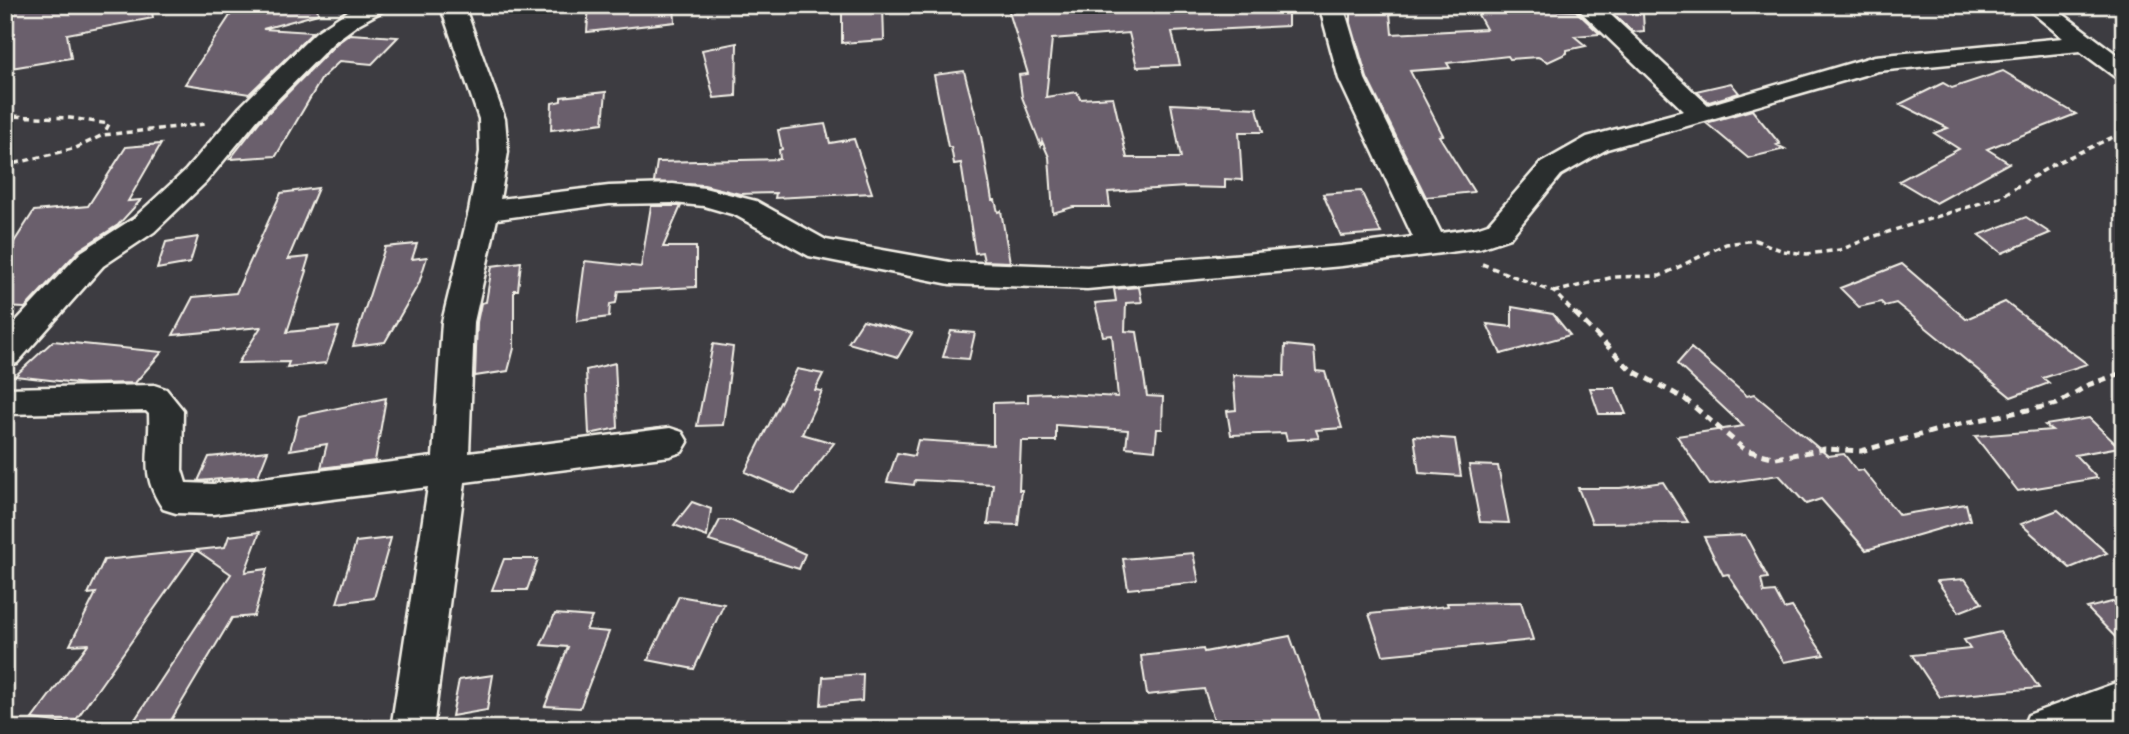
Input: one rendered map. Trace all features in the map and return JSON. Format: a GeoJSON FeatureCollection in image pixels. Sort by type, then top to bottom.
{"type":"FeatureCollection","features":[{"type":"Feature","properties":{"kind":"street"},"geometry":{"type":"LineString","coordinates":[[5,354],[92,259],[144,225],[196,176],[242,121],[336,27],[376,5]]}},
{"type":"Feature","properties":{"kind":"street"},"geometry":{"type":"LineString","coordinates":[[412,729],[427,608],[457,411],[458,322],[484,211],[494,152],[492,119],[452,5]]}},
{"type":"Feature","properties":{"kind":"street"},"geometry":{"type":"LineString","coordinates":[[1331,5],[1352,79],[1432,245]]}},
{"type":"Feature","properties":{"kind":"street"},"geometry":{"type":"LineString","coordinates":[[1586,5],[1702,114]]}},
{"type":"Feature","properties":{"kind":"street"},"geometry":{"type":"LineString","coordinates":[[2035,5],[2124,72]]}},
{"type":"Feature","properties":{"kind":"street"},"geometry":{"type":"LineString","coordinates":[[484,211],[630,195],[690,195],[747,208],[804,243],[820,248],[900,265],[973,275],[1109,278],[1432,245],[1480,238],[1499,230],[1550,169],[1584,149],[1875,64],[2084,43]]}},
{"type":"Feature","properties":{"kind":"street"},"geometry":{"type":"LineString","coordinates":[[5,401],[153,398],[166,410],[168,438],[163,463],[164,482],[176,498],[212,499],[670,442]]}},
{"type":"Feature","properties":{"kind":"street"},"geometry":{"type":"LineString","coordinates":[[2043,729],[2124,699]]}},
{"type":"Feature","properties":{"kind":"path"},"geometry":{"type":"LineString","coordinates":[[5,116],[70,118],[109,124],[103,135]]}},
{"type":"Feature","properties":{"kind":"path"},"geometry":{"type":"LineString","coordinates":[[5,166],[76,148],[103,135],[242,121]]}},
{"type":"Feature","properties":{"kind":"path"},"geometry":{"type":"LineString","coordinates":[[1554,292],[1614,277],[1660,276],[1726,244],[1755,240],[1783,251],[1807,254],[1840,250],[1872,237],[2000,197],[2054,164],[2124,132]]}},
{"type":"Feature","properties":{"kind":"path"},"geometry":{"type":"LineString","coordinates":[[1432,245],[1554,292],[1631,370],[1685,399],[1745,450],[1776,458],[1825,449],[1861,452],[1960,424],[2057,404],[2088,385],[2119,374]]}},
{"type":"Feature","properties":{"kind":"building"},"geometry":{"type":"Polygon","coordinates":[[[14,5],[151,5],[153,18],[67,34],[71,58],[5,69],[5,15],[14,5]]]}},
{"type":"Feature","properties":{"kind":"building"},"geometry":{"type":"Polygon","coordinates":[[[237,5],[317,5],[318,14],[263,29],[313,32],[249,94],[185,84],[237,5]]]}},
{"type":"Feature","properties":{"kind":"building"},"geometry":{"type":"Polygon","coordinates":[[[589,5],[674,5],[675,22],[587,32],[589,5]]]}},
{"type":"Feature","properties":{"kind":"building"},"geometry":{"type":"Polygon","coordinates":[[[842,5],[883,5],[884,40],[842,43],[842,5]]]}},
{"type":"Feature","properties":{"kind":"building"},"geometry":{"type":"Polygon","coordinates":[[[1007,5],[1115,5],[1115,9],[1162,5],[1288,5],[1288,26],[1172,32],[1180,65],[1137,67],[1129,33],[1052,39],[1046,97],[1077,92],[1080,99],[1113,97],[1127,158],[1181,158],[1171,104],[1257,108],[1263,132],[1239,132],[1242,180],[1225,179],[1225,188],[1186,187],[1108,192],[1110,207],[1073,207],[1053,213],[1049,157],[1042,141],[1041,146],[1022,97],[1019,75],[1028,74],[1007,5]]]}},
{"type":"Feature","properties":{"kind":"building"},"geometry":{"type":"Polygon","coordinates":[[[1351,10],[1390,13],[1392,34],[1486,29],[1476,11],[1576,11],[1600,34],[1574,36],[1586,46],[1567,50],[1567,53],[1548,62],[1538,57],[1510,59],[1508,56],[1447,63],[1450,68],[1410,71],[1443,135],[1439,136],[1474,192],[1426,197],[1367,78],[1351,23],[1351,10]]]}},
{"type":"Feature","properties":{"kind":"building"},"geometry":{"type":"Polygon","coordinates":[[[1611,12],[1643,13],[1644,31],[1633,32],[1611,12]]]}},
{"type":"Feature","properties":{"kind":"building"},"geometry":{"type":"Polygon","coordinates":[[[350,34],[398,37],[372,64],[340,61],[322,78],[276,156],[230,159],[260,121],[336,44],[350,34]]]}},
{"type":"Feature","properties":{"kind":"building"},"geometry":{"type":"Polygon","coordinates":[[[737,43],[736,96],[714,98],[702,50],[737,43]]]}},
{"type":"Feature","properties":{"kind":"building"},"geometry":{"type":"Polygon","coordinates":[[[964,71],[981,136],[992,200],[995,200],[998,212],[1001,211],[1010,262],[984,261],[982,252],[975,253],[961,163],[954,164],[951,147],[948,147],[934,75],[964,71]]]}},
{"type":"Feature","properties":{"kind":"building"},"geometry":{"type":"Polygon","coordinates":[[[2003,71],[2076,114],[1987,149],[2009,163],[1936,203],[1899,181],[1959,149],[1934,133],[1948,128],[1900,104],[1943,83],[1952,88],[2003,71]]]}},
{"type":"Feature","properties":{"kind":"building"},"geometry":{"type":"Polygon","coordinates":[[[1731,83],[1739,93],[1709,102],[1696,91],[1731,83]]]}},
{"type":"Feature","properties":{"kind":"building"},"geometry":{"type":"Polygon","coordinates":[[[606,92],[603,123],[551,130],[552,103],[561,101],[561,97],[606,92]]]}},
{"type":"Feature","properties":{"kind":"building"},"geometry":{"type":"Polygon","coordinates":[[[1752,110],[1780,144],[1777,145],[1785,149],[1748,158],[1706,123],[1752,110]]]}},
{"type":"Feature","properties":{"kind":"building"},"geometry":{"type":"Polygon","coordinates":[[[825,124],[830,143],[854,139],[872,193],[775,198],[776,193],[740,194],[704,185],[654,182],[657,162],[780,159],[779,150],[782,149],[778,130],[825,124]]]}},
{"type":"Feature","properties":{"kind":"building"},"geometry":{"type":"Polygon","coordinates":[[[161,144],[128,201],[141,200],[118,225],[79,250],[25,308],[5,307],[5,256],[34,211],[88,206],[126,147],[161,144]]]}},
{"type":"Feature","properties":{"kind":"building"},"geometry":{"type":"Polygon","coordinates":[[[318,188],[288,259],[309,257],[287,332],[339,327],[326,363],[287,367],[289,362],[238,363],[261,327],[173,335],[193,297],[236,293],[281,193],[318,188]]]}},
{"type":"Feature","properties":{"kind":"building"},"geometry":{"type":"Polygon","coordinates":[[[1361,191],[1381,233],[1341,236],[1323,194],[1361,191]]]}},
{"type":"Feature","properties":{"kind":"building"},"geometry":{"type":"Polygon","coordinates":[[[651,206],[681,206],[663,247],[696,247],[696,287],[618,291],[616,303],[610,304],[609,317],[577,321],[585,261],[641,267],[651,206]]]}},
{"type":"Feature","properties":{"kind":"building"},"geometry":{"type":"Polygon","coordinates":[[[2026,217],[2050,233],[2002,253],[1979,235],[2026,217]]]}},
{"type":"Feature","properties":{"kind":"building"},"geometry":{"type":"Polygon","coordinates":[[[198,237],[190,263],[157,269],[166,242],[198,237]]]}},
{"type":"Feature","properties":{"kind":"building"},"geometry":{"type":"Polygon","coordinates":[[[417,244],[412,259],[427,257],[419,283],[385,342],[353,346],[385,247],[417,244]]]}},
{"type":"Feature","properties":{"kind":"building"},"geometry":{"type":"Polygon","coordinates":[[[521,262],[518,290],[514,290],[514,348],[508,371],[475,376],[477,322],[481,303],[486,302],[492,266],[521,262]]]}},
{"type":"Feature","properties":{"kind":"building"},"geometry":{"type":"Polygon","coordinates":[[[1902,264],[1966,319],[2005,302],[2087,364],[2043,378],[2049,383],[2011,397],[1896,303],[1885,306],[1881,302],[1859,307],[1840,288],[1902,264]]]}},
{"type":"Feature","properties":{"kind":"building"},"geometry":{"type":"Polygon","coordinates":[[[1139,287],[1142,302],[1126,303],[1125,331],[1137,332],[1147,396],[1163,397],[1162,429],[1157,429],[1155,450],[1126,447],[1128,430],[1056,425],[1056,441],[1021,441],[1019,490],[1022,490],[1018,525],[988,524],[993,484],[915,480],[914,485],[887,482],[897,453],[914,456],[918,440],[993,445],[993,403],[1028,402],[1028,394],[1118,397],[1112,335],[1103,336],[1095,303],[1116,301],[1114,289],[1139,287]]]}},
{"type":"Feature","properties":{"kind":"building"},"geometry":{"type":"Polygon","coordinates":[[[1512,307],[1553,314],[1570,335],[1501,354],[1487,324],[1512,327],[1512,307]]]}},
{"type":"Feature","properties":{"kind":"building"},"geometry":{"type":"Polygon","coordinates":[[[863,320],[912,333],[898,357],[848,343],[863,320]]]}},
{"type":"Feature","properties":{"kind":"building"},"geometry":{"type":"Polygon","coordinates":[[[951,331],[975,333],[969,359],[943,357],[951,331]]]}},
{"type":"Feature","properties":{"kind":"building"},"geometry":{"type":"Polygon","coordinates":[[[53,341],[162,352],[135,383],[85,384],[15,376],[53,341]]]}},
{"type":"Feature","properties":{"kind":"building"},"geometry":{"type":"Polygon","coordinates":[[[713,344],[733,347],[723,425],[697,426],[713,344]]]}},
{"type":"Feature","properties":{"kind":"building"},"geometry":{"type":"Polygon","coordinates":[[[1285,345],[1314,348],[1316,371],[1325,372],[1342,428],[1316,430],[1319,438],[1287,440],[1285,433],[1231,435],[1227,411],[1236,410],[1233,375],[1284,376],[1285,345]]]}},
{"type":"Feature","properties":{"kind":"building"},"geometry":{"type":"Polygon","coordinates":[[[1691,348],[1747,396],[1754,394],[1828,456],[1844,454],[1857,471],[1863,470],[1899,515],[1966,504],[1970,520],[1866,550],[1821,499],[1806,504],[1779,475],[1710,485],[1677,436],[1743,426],[1677,364],[1691,348]]]}},
{"type":"Feature","properties":{"kind":"building"},"geometry":{"type":"Polygon","coordinates":[[[615,363],[618,428],[589,434],[586,370],[615,363]]]}},
{"type":"Feature","properties":{"kind":"building"},"geometry":{"type":"Polygon","coordinates":[[[797,369],[823,374],[815,390],[822,391],[802,434],[834,443],[795,494],[745,472],[797,369]]]}},
{"type":"Feature","properties":{"kind":"building"},"geometry":{"type":"Polygon","coordinates":[[[1590,388],[1615,388],[1626,414],[1599,414],[1590,388]]]}},
{"type":"Feature","properties":{"kind":"building"},"geometry":{"type":"Polygon","coordinates":[[[386,398],[375,461],[321,468],[327,444],[290,450],[299,416],[386,398]]]}},
{"type":"Feature","properties":{"kind":"building"},"geometry":{"type":"Polygon","coordinates":[[[2089,418],[2119,447],[2075,455],[2097,478],[2018,491],[1975,436],[2052,430],[2045,425],[2089,418]]]}},
{"type":"Feature","properties":{"kind":"building"},"geometry":{"type":"Polygon","coordinates":[[[1414,436],[1455,439],[1461,476],[1419,473],[1414,436]]]}},
{"type":"Feature","properties":{"kind":"building"},"geometry":{"type":"Polygon","coordinates":[[[268,451],[258,476],[198,481],[209,457],[268,451]]]}},
{"type":"Feature","properties":{"kind":"building"},"geometry":{"type":"Polygon","coordinates":[[[1469,465],[1498,466],[1509,523],[1480,522],[1469,465]]]}},
{"type":"Feature","properties":{"kind":"building"},"geometry":{"type":"Polygon","coordinates":[[[1663,482],[1688,522],[1592,523],[1578,488],[1620,488],[1663,482]]]}},
{"type":"Feature","properties":{"kind":"building"},"geometry":{"type":"Polygon","coordinates":[[[692,502],[711,509],[707,537],[674,525],[692,502]]]}},
{"type":"Feature","properties":{"kind":"building"},"geometry":{"type":"Polygon","coordinates":[[[2058,510],[2107,553],[2070,568],[2021,524],[2058,510]]]}},
{"type":"Feature","properties":{"kind":"building"},"geometry":{"type":"Polygon","coordinates":[[[720,520],[730,520],[805,554],[799,569],[709,541],[720,520]]]}},
{"type":"Feature","properties":{"kind":"building"},"geometry":{"type":"Polygon","coordinates":[[[260,532],[245,572],[267,569],[254,616],[232,618],[167,727],[132,724],[231,574],[196,550],[225,547],[229,536],[260,532]]]}},
{"type":"Feature","properties":{"kind":"building"},"geometry":{"type":"Polygon","coordinates":[[[1745,535],[1768,578],[1761,579],[1764,593],[1775,592],[1784,609],[1792,607],[1824,655],[1784,662],[1728,574],[1723,575],[1704,537],[1745,535]]]}},
{"type":"Feature","properties":{"kind":"building"},"geometry":{"type":"Polygon","coordinates":[[[391,538],[374,598],[337,603],[356,542],[391,538]]]}},
{"type":"Feature","properties":{"kind":"building"},"geometry":{"type":"Polygon","coordinates":[[[196,550],[73,724],[32,719],[88,644],[70,645],[96,593],[88,594],[104,560],[196,550]]]}},
{"type":"Feature","properties":{"kind":"building"},"geometry":{"type":"Polygon","coordinates":[[[1193,553],[1199,582],[1128,589],[1123,559],[1193,553]]]}},
{"type":"Feature","properties":{"kind":"building"},"geometry":{"type":"Polygon","coordinates":[[[504,559],[538,559],[527,590],[492,590],[504,559]]]}},
{"type":"Feature","properties":{"kind":"building"},"geometry":{"type":"Polygon","coordinates":[[[1965,579],[1982,603],[1959,612],[1937,581],[1965,579]]]}},
{"type":"Feature","properties":{"kind":"building"},"geometry":{"type":"Polygon","coordinates":[[[679,596],[724,604],[694,669],[648,660],[679,596]]]}},
{"type":"Feature","properties":{"kind":"building"},"geometry":{"type":"Polygon","coordinates":[[[2124,599],[2124,646],[2087,608],[2124,599]]]}},
{"type":"Feature","properties":{"kind":"building"},"geometry":{"type":"Polygon","coordinates":[[[1521,602],[1533,640],[1383,655],[1369,614],[1448,606],[1447,603],[1521,602]]]}},
{"type":"Feature","properties":{"kind":"building"},"geometry":{"type":"Polygon","coordinates":[[[555,614],[592,617],[586,630],[609,632],[580,708],[545,706],[568,647],[541,645],[555,614]]]}},
{"type":"Feature","properties":{"kind":"building"},"geometry":{"type":"Polygon","coordinates":[[[2000,632],[2039,688],[1940,697],[1912,655],[1970,649],[1964,640],[2000,632]]]}},
{"type":"Feature","properties":{"kind":"building"},"geometry":{"type":"Polygon","coordinates":[[[1290,636],[1323,729],[1217,729],[1204,689],[1147,695],[1141,656],[1203,649],[1204,652],[1290,636]]]}},
{"type":"Feature","properties":{"kind":"building"},"geometry":{"type":"Polygon","coordinates":[[[863,674],[862,701],[821,705],[823,677],[863,674]]]}},
{"type":"Feature","properties":{"kind":"building"},"geometry":{"type":"Polygon","coordinates":[[[493,675],[487,710],[452,716],[459,680],[493,675]]]}}]}
